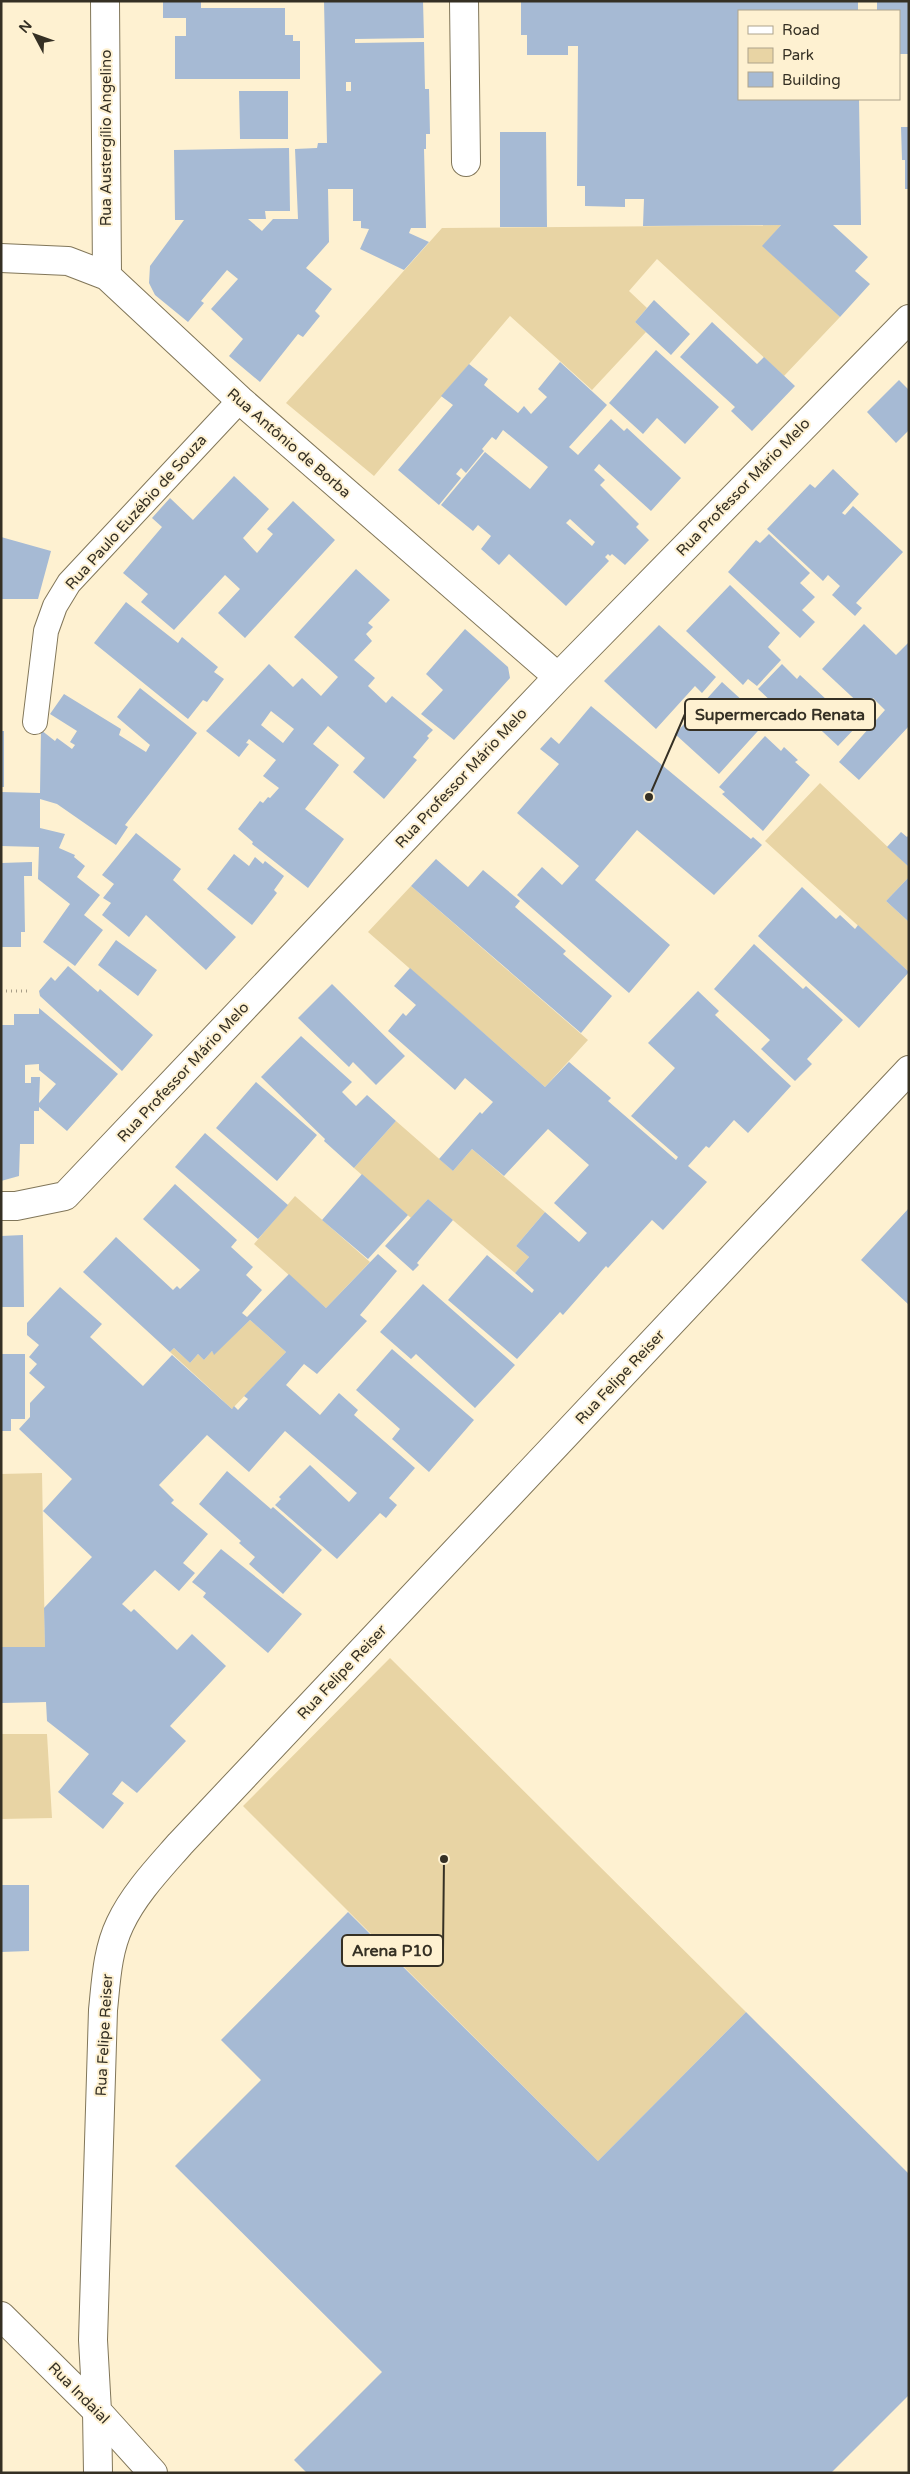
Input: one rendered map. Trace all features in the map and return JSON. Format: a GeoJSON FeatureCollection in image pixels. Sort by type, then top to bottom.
{"type":"FeatureCollection","features":[{"type":"Feature","properties":{"kind":"street","name":"Rua Austergílio Angelino"},"geometry":{"type":"LineString","coordinates":[[105,1],[107,276]]}},
{"type":"Feature","properties":{"kind":"street"},"geometry":{"type":"LineString","coordinates":[[464,1],[466,162]]}},
{"type":"Feature","properties":{"kind":"street","name":"Rua Antônio de Borba"},"geometry":{"type":"LineString","coordinates":[[1,258],[68,260],[107,276],[240,400],[558,676]]}},
{"type":"Feature","properties":{"kind":"street","name":"Rua Professor Mário Melo"},"geometry":{"type":"LineString","coordinates":[[1,1206],[16,1206],[65,1196],[558,676],[909,319]]}},
{"type":"Feature","properties":{"kind":"street","name":"Rua Felipe Reiser"},"geometry":{"type":"LineString","coordinates":[[98,2473],[93,2340],[103,2010],[109,1959],[120,1924],[145,1886],[180,1844],[909,1070]]}},
{"type":"Feature","properties":{"kind":"street","name":"Rua Indaial"},"geometry":{"type":"LineString","coordinates":[[1,2316],[97,2411],[153,2473]]}},
{"type":"Feature","properties":{"kind":"lane","name":"Rua Paulo Euzébio de Souza"},"geometry":{"type":"LineString","coordinates":[[35,722],[46,631],[55,606],[69,583],[240,400]]}},
{"type":"Feature","properties":{"kind":"path"},"geometry":{"type":"LineString","coordinates":[[1,991],[27,991]]}},
{"type":"Feature","properties":{"kind":"green space"},"geometry":{"type":"Polygon","coordinates":[[[781,225],[763,246],[840,317],[784,376],[657,259],[629,291],[647,308],[635,322],[646,332],[592,390],[510,316],[374,476],[286,403],[442,228],[781,225]]]}},
{"type":"Feature","properties":{"kind":"green space"},"geometry":{"type":"Polygon","coordinates":[[[820,783],[909,867],[909,877],[886,901],[909,922],[909,972],[765,841],[820,783]]]}},
{"type":"Feature","properties":{"kind":"green space"},"geometry":{"type":"Polygon","coordinates":[[[411,886],[588,1040],[545,1087],[368,932],[411,886]]]}},
{"type":"Feature","properties":{"kind":"green space"},"geometry":{"type":"Polygon","coordinates":[[[396,1121],[453,1171],[472,1149],[545,1212],[516,1246],[529,1257],[515,1273],[428,1199],[411,1218],[354,1168],[396,1121]]]}},
{"type":"Feature","properties":{"kind":"green space"},"geometry":{"type":"Polygon","coordinates":[[[295,1196],[370,1262],[326,1308],[254,1244],[295,1196]]]}},
{"type":"Feature","properties":{"kind":"green space"},"geometry":{"type":"Polygon","coordinates":[[[250,1320],[286,1352],[232,1409],[170,1352],[174,1348],[190,1363],[198,1354],[204,1360],[212,1351],[214,1354],[250,1320]]]}},
{"type":"Feature","properties":{"kind":"green space"},"geometry":{"type":"Polygon","coordinates":[[[42,1473],[45,1647],[1,1647],[1,1474],[42,1473]]]}},
{"type":"Feature","properties":{"kind":"green space"},"geometry":{"type":"Polygon","coordinates":[[[390,1658],[746,2012],[598,2161],[243,1806],[390,1658]]]}},
{"type":"Feature","properties":{"kind":"green space"},"geometry":{"type":"Polygon","coordinates":[[[1,1734],[47,1734],[52,1818],[1,1819],[1,1734]]]}},
{"type":"Feature","properties":{"kind":"building"},"geometry":{"type":"Polygon","coordinates":[[[163,1],[201,1],[201,8],[285,8],[285,35],[293,35],[293,41],[300,41],[300,79],[175,79],[175,36],[186,36],[186,18],[163,18],[163,1]]]}},
{"type":"Feature","properties":{"kind":"building"},"geometry":{"type":"Polygon","coordinates":[[[324,1],[423,1],[424,38],[355,39],[355,43],[424,42],[425,89],[429,89],[430,134],[426,134],[426,149],[424,149],[426,228],[411,228],[409,233],[429,242],[404,270],[360,249],[369,229],[361,228],[361,221],[353,221],[353,189],[328,189],[329,242],[306,268],[332,289],[315,311],[320,316],[303,337],[298,334],[260,382],[229,356],[243,339],[211,309],[238,279],[227,270],[201,301],[204,303],[188,322],[155,295],[149,283],[150,266],[184,220],[175,220],[174,150],[289,148],[290,211],[265,211],[266,219],[248,219],[262,231],[273,219],[298,219],[295,149],[317,148],[318,143],[327,143],[324,1]],[[346,82],[346,91],[351,91],[351,82],[346,82]]]}},
{"type":"Feature","properties":{"kind":"building"},"geometry":{"type":"Polygon","coordinates":[[[521,1],[858,1],[858,10],[738,10],[738,100],[859,100],[861,225],[833,225],[868,257],[855,271],[870,284],[840,317],[762,246],[781,225],[643,226],[644,199],[625,199],[625,207],[585,206],[585,186],[577,186],[578,46],[568,46],[568,55],[527,55],[527,35],[521,35],[521,1]]]}},
{"type":"Feature","properties":{"kind":"building"},"geometry":{"type":"Polygon","coordinates":[[[877,1],[909,1],[909,54],[900,54],[900,10],[877,10],[877,1]]]}},
{"type":"Feature","properties":{"kind":"building"},"geometry":{"type":"Polygon","coordinates":[[[239,91],[288,91],[288,139],[240,139],[239,91]]]}},
{"type":"Feature","properties":{"kind":"building"},"geometry":{"type":"Polygon","coordinates":[[[901,127],[909,127],[909,189],[905,189],[905,160],[902,160],[901,127]]]}},
{"type":"Feature","properties":{"kind":"building"},"geometry":{"type":"Polygon","coordinates":[[[500,132],[546,132],[547,227],[500,227],[500,132]]]}},
{"type":"Feature","properties":{"kind":"building"},"geometry":{"type":"Polygon","coordinates":[[[654,300],[690,334],[671,355],[635,322],[654,300]]]}},
{"type":"Feature","properties":{"kind":"building"},"geometry":{"type":"Polygon","coordinates":[[[712,322],[757,364],[764,357],[795,386],[752,431],[731,411],[735,407],[680,357],[712,322]]]}},
{"type":"Feature","properties":{"kind":"building"},"geometry":{"type":"Polygon","coordinates":[[[656,350],[719,407],[685,444],[657,418],[643,434],[609,403],[656,350]]]}},
{"type":"Feature","properties":{"kind":"building"},"geometry":{"type":"Polygon","coordinates":[[[560,362],[607,405],[569,447],[578,455],[611,419],[624,431],[627,428],[681,478],[651,511],[599,464],[594,470],[605,480],[600,485],[639,524],[636,527],[649,540],[625,565],[612,554],[610,556],[608,554],[605,557],[609,561],[566,606],[509,554],[499,565],[481,549],[491,536],[478,525],[473,531],[441,505],[485,452],[530,489],[548,467],[503,430],[496,440],[492,437],[482,449],[484,451],[466,473],[461,468],[456,474],[461,478],[439,505],[398,470],[453,405],[441,396],[469,364],[488,379],[484,385],[518,413],[524,406],[531,414],[547,397],[538,389],[560,362]],[[570,519],[566,523],[592,546],[595,542],[570,519]]]}},
{"type":"Feature","properties":{"kind":"building"},"geometry":{"type":"Polygon","coordinates":[[[899,380],[909,390],[909,430],[896,443],[867,412],[899,380]]]}},
{"type":"Feature","properties":{"kind":"building"},"geometry":{"type":"Polygon","coordinates":[[[833,469],[859,494],[842,513],[845,515],[853,506],[903,552],[856,603],[862,608],[855,616],[832,595],[840,586],[828,575],[823,581],[767,529],[810,484],[815,488],[833,469]]]}},
{"type":"Feature","properties":{"kind":"building"},"geometry":{"type":"Polygon","coordinates":[[[234,476],[269,509],[243,538],[257,553],[273,534],[267,529],[293,501],[335,540],[245,638],[218,613],[240,589],[225,575],[174,630],[141,602],[148,594],[123,573],[162,527],[152,518],[170,498],[193,520],[234,476]]]}},
{"type":"Feature","properties":{"kind":"building"},"geometry":{"type":"Polygon","coordinates":[[[769,534],[810,573],[800,583],[815,597],[802,610],[815,622],[800,638],[728,572],[756,540],[760,543],[769,534]]]}},
{"type":"Feature","properties":{"kind":"building"},"geometry":{"type":"Polygon","coordinates":[[[1,537],[51,551],[38,599],[1,599],[1,537]]]}},
{"type":"Feature","properties":{"kind":"building"},"geometry":{"type":"Polygon","coordinates":[[[356,569],[390,600],[368,623],[373,627],[366,634],[372,641],[354,660],[375,678],[368,686],[386,703],[392,696],[433,730],[427,736],[429,738],[413,757],[417,760],[384,799],[353,772],[365,758],[328,726],[313,744],[339,765],[305,809],[344,839],[308,888],[252,844],[253,842],[238,829],[260,801],[263,803],[279,788],[263,776],[276,760],[249,739],[246,743],[249,744],[239,757],[206,731],[269,664],[293,687],[302,678],[321,696],[338,677],[294,637],[356,569]],[[271,711],[261,725],[283,743],[294,729],[271,711]]]}},
{"type":"Feature","properties":{"kind":"building"},"geometry":{"type":"Polygon","coordinates":[[[730,585],[780,633],[768,647],[781,660],[757,686],[748,679],[743,685],[686,631],[730,585]]]}},
{"type":"Feature","properties":{"kind":"building"},"geometry":{"type":"Polygon","coordinates":[[[126,602],[178,643],[182,637],[218,667],[214,672],[224,679],[207,702],[203,700],[188,719],[94,643],[126,602]]]}},
{"type":"Feature","properties":{"kind":"building"},"geometry":{"type":"Polygon","coordinates":[[[864,624],[896,655],[909,642],[909,726],[859,780],[839,762],[885,710],[873,698],[864,708],[822,669],[864,624]]]}},
{"type":"Feature","properties":{"kind":"building"},"geometry":{"type":"Polygon","coordinates":[[[659,625],[716,677],[702,693],[695,686],[656,729],[604,681],[659,625]]]}},
{"type":"Feature","properties":{"kind":"building"},"geometry":{"type":"Polygon","coordinates":[[[465,629],[508,667],[510,678],[454,740],[421,714],[443,690],[426,674],[465,629]]]}},
{"type":"Feature","properties":{"kind":"building"},"geometry":{"type":"Polygon","coordinates":[[[782,664],[797,679],[800,675],[856,727],[838,746],[808,718],[799,727],[758,689],[782,664]]]}},
{"type":"Feature","properties":{"kind":"building"},"geometry":{"type":"Polygon","coordinates":[[[722,682],[766,722],[719,774],[675,734],[722,682]]]}},
{"type":"Feature","properties":{"kind":"building"},"geometry":{"type":"Polygon","coordinates":[[[140,688],[197,733],[125,825],[128,827],[116,845],[57,804],[40,799],[40,828],[65,834],[59,848],[75,855],[74,857],[85,866],[77,877],[100,895],[84,915],[103,930],[75,966],[43,942],[70,904],[38,879],[39,847],[1,846],[1,792],[40,793],[41,730],[55,741],[57,738],[72,749],[75,745],[70,742],[77,731],[50,714],[64,694],[121,729],[119,735],[146,752],[150,745],[117,717],[140,688]]]}},
{"type":"Feature","properties":{"kind":"building"},"geometry":{"type":"Polygon","coordinates":[[[591,706],[751,839],[753,837],[762,845],[714,895],[637,830],[595,880],[670,945],[629,993],[517,895],[542,867],[562,885],[579,866],[517,813],[559,764],[540,749],[551,737],[559,744],[591,706]]]}},
{"type":"Feature","properties":{"kind":"building"},"geometry":{"type":"Polygon","coordinates":[[[1,731],[4,731],[4,787],[1,787],[1,731]]]}},
{"type":"Feature","properties":{"kind":"building"},"geometry":{"type":"Polygon","coordinates":[[[765,736],[781,751],[784,747],[798,760],[795,762],[810,775],[763,831],[722,794],[725,792],[719,787],[765,736]]]}},
{"type":"Feature","properties":{"kind":"building"},"geometry":{"type":"Polygon","coordinates":[[[901,832],[907,837],[909,835],[909,867],[887,847],[901,832]]]}},
{"type":"Feature","properties":{"kind":"building"},"geometry":{"type":"Polygon","coordinates":[[[136,833],[181,869],[173,880],[236,937],[206,970],[146,915],[129,937],[102,915],[111,903],[103,898],[114,884],[102,875],[136,833]]]}},
{"type":"Feature","properties":{"kind":"building"},"geometry":{"type":"Polygon","coordinates":[[[234,854],[249,866],[255,857],[263,864],[265,861],[284,876],[274,890],[277,893],[252,925],[207,889],[234,854]]]}},
{"type":"Feature","properties":{"kind":"building"},"geometry":{"type":"Polygon","coordinates":[[[436,859],[468,887],[483,870],[520,901],[515,907],[566,951],[563,954],[612,996],[581,1033],[411,886],[436,859]]]}},
{"type":"Feature","properties":{"kind":"building"},"geometry":{"type":"Polygon","coordinates":[[[32,862],[32,876],[24,876],[25,932],[21,932],[21,947],[1,947],[1,863],[32,862]]]}},
{"type":"Feature","properties":{"kind":"building"},"geometry":{"type":"Polygon","coordinates":[[[909,877],[909,922],[886,901],[909,877]]]}},
{"type":"Feature","properties":{"kind":"building"},"geometry":{"type":"Polygon","coordinates":[[[802,887],[836,919],[840,915],[855,929],[858,925],[909,972],[859,1028],[758,936],[802,887]]]}},
{"type":"Feature","properties":{"kind":"building"},"geometry":{"type":"Polygon","coordinates":[[[116,940],[157,970],[138,996],[98,965],[116,940]]]}},
{"type":"Feature","properties":{"kind":"building"},"geometry":{"type":"Polygon","coordinates":[[[754,944],[803,989],[806,986],[843,1020],[807,1059],[812,1064],[795,1081],[761,1049],[770,1040],[714,989],[754,944]]]}},
{"type":"Feature","properties":{"kind":"building"},"geometry":{"type":"Polygon","coordinates":[[[68,966],[98,992],[100,989],[153,1035],[122,1071],[40,996],[39,991],[51,977],[55,981],[68,966]]]}},
{"type":"Feature","properties":{"kind":"building"},"geometry":{"type":"Polygon","coordinates":[[[410,968],[545,1087],[569,1062],[611,1098],[608,1101],[676,1160],[678,1157],[631,1116],[675,1068],[648,1043],[698,991],[719,1011],[715,1015],[791,1086],[748,1133],[734,1120],[709,1148],[706,1146],[688,1166],[707,1182],[663,1230],[652,1220],[608,1268],[606,1266],[563,1315],[560,1312],[517,1359],[448,1300],[487,1255],[532,1293],[534,1290],[515,1273],[529,1257],[516,1246],[545,1212],[579,1242],[587,1233],[554,1203],[589,1165],[548,1129],[504,1176],[472,1149],[453,1171],[439,1159],[480,1112],[482,1114],[493,1102],[465,1078],[455,1090],[388,1031],[403,1013],[406,1016],[416,1005],[394,986],[410,968]]]}},
{"type":"Feature","properties":{"kind":"building"},"geometry":{"type":"Polygon","coordinates":[[[332,984],[405,1056],[376,1085],[353,1062],[349,1067],[298,1018],[332,984]]]}},
{"type":"Feature","properties":{"kind":"building"},"geometry":{"type":"Polygon","coordinates":[[[39,1008],[118,1074],[67,1131],[39,1107],[39,1111],[34,1111],[34,1144],[20,1144],[19,1176],[1,1181],[1,1025],[14,1025],[14,1014],[39,1014],[39,1008]],[[39,1064],[25,1065],[25,1083],[31,1083],[31,1077],[40,1077],[39,1103],[56,1084],[39,1070],[39,1064]]]}},
{"type":"Feature","properties":{"kind":"building"},"geometry":{"type":"Polygon","coordinates":[[[301,1036],[352,1082],[342,1092],[356,1106],[367,1095],[396,1121],[354,1168],[324,1141],[325,1139],[261,1077],[301,1036]]]}},
{"type":"Feature","properties":{"kind":"building"},"geometry":{"type":"Polygon","coordinates":[[[256,1082],[317,1135],[277,1181],[216,1128],[256,1082]]]}},
{"type":"Feature","properties":{"kind":"building"},"geometry":{"type":"Polygon","coordinates":[[[205,1133],[288,1205],[258,1239],[175,1167],[205,1133]]]}},
{"type":"Feature","properties":{"kind":"building"},"geometry":{"type":"Polygon","coordinates":[[[362,1174],[408,1215],[368,1259],[322,1220],[362,1174]]]}},
{"type":"Feature","properties":{"kind":"building"},"geometry":{"type":"Polygon","coordinates":[[[175,1184],[237,1240],[231,1247],[253,1267],[246,1275],[262,1290],[242,1313],[247,1317],[289,1274],[326,1308],[378,1254],[397,1271],[360,1315],[367,1321],[317,1374],[304,1364],[286,1385],[320,1415],[339,1393],[358,1410],[354,1415],[415,1468],[389,1498],[397,1505],[386,1518],[380,1513],[337,1559],[275,1505],[281,1499],[279,1497],[310,1465],[349,1502],[357,1493],[285,1431],[249,1472],[207,1435],[159,1485],[174,1500],[171,1503],[208,1534],[183,1563],[195,1573],[179,1591],[155,1570],[122,1604],[131,1612],[134,1609],[177,1650],[192,1634],[226,1666],[170,1726],[186,1741],[137,1793],[122,1781],[112,1794],[124,1803],[103,1829],[58,1792],[89,1754],[47,1721],[46,1702],[1,1703],[1,1647],[45,1647],[44,1608],[92,1557],[43,1511],[72,1479],[19,1429],[30,1417],[30,1403],[45,1387],[29,1373],[37,1364],[29,1357],[39,1345],[27,1335],[27,1323],[60,1287],[102,1324],[90,1337],[143,1386],[172,1355],[232,1409],[234,1406],[238,1410],[248,1399],[244,1396],[286,1352],[250,1320],[214,1355],[212,1351],[204,1360],[198,1354],[190,1363],[174,1348],[170,1352],[83,1272],[116,1237],[173,1290],[177,1286],[180,1289],[200,1270],[143,1219],[175,1184]]]}},
{"type":"Feature","properties":{"kind":"building"},"geometry":{"type":"Polygon","coordinates":[[[428,1199],[453,1220],[417,1263],[419,1265],[413,1271],[385,1246],[428,1199]]]}},
{"type":"Feature","properties":{"kind":"building"},"geometry":{"type":"Polygon","coordinates":[[[909,1208],[909,1305],[861,1260],[909,1208]]]}},
{"type":"Feature","properties":{"kind":"building"},"geometry":{"type":"Polygon","coordinates":[[[23,1235],[24,1307],[1,1307],[1,1236],[23,1235]]]}},
{"type":"Feature","properties":{"kind":"building"},"geometry":{"type":"Polygon","coordinates":[[[423,1284],[515,1365],[475,1408],[416,1354],[411,1359],[380,1332],[423,1284]]]}},
{"type":"Feature","properties":{"kind":"building"},"geometry":{"type":"Polygon","coordinates":[[[392,1349],[474,1420],[429,1472],[392,1439],[400,1429],[356,1390],[392,1349]]]}},
{"type":"Feature","properties":{"kind":"building"},"geometry":{"type":"Polygon","coordinates":[[[1,1354],[25,1354],[25,1419],[11,1419],[11,1431],[1,1431],[1,1354]]]}},
{"type":"Feature","properties":{"kind":"building"},"geometry":{"type":"Polygon","coordinates":[[[227,1471],[271,1509],[273,1507],[322,1550],[283,1594],[249,1564],[255,1557],[239,1543],[241,1541],[199,1504],[227,1471]]]}},
{"type":"Feature","properties":{"kind":"building"},"geometry":{"type":"Polygon","coordinates":[[[221,1549],[302,1614],[268,1653],[203,1597],[206,1593],[192,1582],[221,1549]]]}},
{"type":"Feature","properties":{"kind":"building"},"geometry":{"type":"Polygon","coordinates":[[[1,1885],[29,1885],[29,1951],[1,1952],[1,1885]]]}},
{"type":"Feature","properties":{"kind":"building"},"geometry":{"type":"Polygon","coordinates":[[[348,1912],[598,2161],[746,2012],[909,2174],[909,2395],[831,2473],[307,2473],[294,2460],[382,2372],[175,2166],[261,2080],[221,2040],[348,1912]]]}},
{"type":"Feature","properties":{"kind":"place","name":"Supermercado Renata"},"geometry":{"type":"Point","coordinates":[649,797]}},
{"type":"Feature","properties":{"kind":"place","name":"Arena P10"},"geometry":{"type":"Point","coordinates":[444,1859]}}]}
